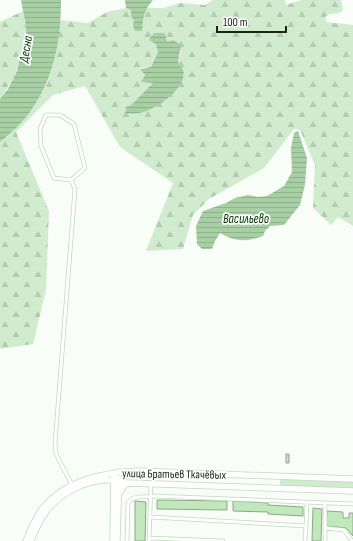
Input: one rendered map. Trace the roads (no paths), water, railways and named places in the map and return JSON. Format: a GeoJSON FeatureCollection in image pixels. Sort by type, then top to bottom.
{"type":"FeatureCollection","features":[{"type":"Feature","properties":{"kind":"street","name":"улица Братьев Ткачёвых"},"geometry":{"type":"LineString","coordinates":[[26,541],[35,521],[54,497],[72,485],[91,478],[117,472],[137,471],[353,479]]}},
{"type":"Feature","properties":{"kind":"street"},"geometry":{"type":"LineString","coordinates":[[113,541],[117,472]]}},
{"type":"Feature","properties":{"kind":"street"},"geometry":{"type":"LineString","coordinates":[[253,475],[259,480],[258,484],[253,487]]}},
{"type":"Feature","properties":{"kind":"street"},"geometry":{"type":"LineString","coordinates":[[268,475],[264,480],[266,486],[268,487]]}},
{"type":"Feature","properties":{"kind":"street","name":"улица Братьев Ткачёвых"},"geometry":{"type":"LineString","coordinates":[[31,541],[42,518],[57,500],[69,491],[80,486],[106,480],[151,484],[353,491]]}},
{"type":"Feature","properties":{"kind":"street"},"geometry":{"type":"LineString","coordinates":[[106,480],[116,494],[117,541]]}},
{"type":"Feature","properties":{"kind":"street"},"geometry":{"type":"LineString","coordinates":[[116,494],[129,483]]}},
{"type":"Feature","properties":{"kind":"lane"},"geometry":{"type":"LineString","coordinates":[[46,115],[60,115],[74,124],[85,168],[71,180],[54,178],[41,146],[40,129],[46,115]]}},
{"type":"Feature","properties":{"kind":"lane"},"geometry":{"type":"LineString","coordinates":[[71,180],[75,189],[55,443],[56,454],[72,485]]}},
{"type":"Feature","properties":{"kind":"lane"},"geometry":{"type":"LineString","coordinates":[[151,484],[149,539],[222,541]]}},
{"type":"Feature","properties":{"kind":"lane"},"geometry":{"type":"LineString","coordinates":[[127,541],[129,500],[135,497],[150,496],[353,504]]}},
{"type":"Feature","properties":{"kind":"lane"},"geometry":{"type":"LineString","coordinates":[[305,541],[307,503]]}},
{"type":"Feature","properties":{"kind":"lane"},"geometry":{"type":"LineString","coordinates":[[325,503],[325,541]]}},
{"type":"Feature","properties":{"kind":"lane"},"geometry":{"type":"LineString","coordinates":[[150,517],[306,526]]}},
{"type":"Feature","properties":{"kind":"lane"},"geometry":{"type":"LineString","coordinates":[[325,528],[344,530],[352,541]]}},
{"type":"Feature","properties":{"kind":"water","name":"Десна"},"geometry":{"type":"Polygon","coordinates":[[[21,0],[61,0],[58,41],[48,79],[40,96],[29,113],[16,128],[0,142],[0,99],[8,89],[17,71],[26,34],[21,0]]]}},
{"type":"Feature","properties":{"kind":"water"},"geometry":{"type":"Polygon","coordinates":[[[125,0],[153,0],[144,14],[142,31],[135,31],[131,10],[126,8],[125,0]]]}},
{"type":"Feature","properties":{"kind":"water"},"geometry":{"type":"Polygon","coordinates":[[[154,33],[165,33],[167,42],[173,40],[181,45],[178,62],[183,70],[181,83],[170,96],[149,110],[141,113],[125,114],[126,107],[131,105],[153,83],[141,82],[145,75],[140,69],[151,67],[158,52],[156,44],[149,40],[154,33]]]}},
{"type":"Feature","properties":{"kind":"water","name":"Васильево"},"geometry":{"type":"Polygon","coordinates":[[[298,131],[307,158],[305,185],[300,205],[284,225],[270,226],[265,231],[263,236],[246,240],[231,238],[220,233],[212,249],[202,249],[197,244],[196,226],[203,211],[226,203],[235,198],[248,195],[258,197],[267,196],[284,186],[292,172],[291,148],[294,133],[298,131]]]}}]}
